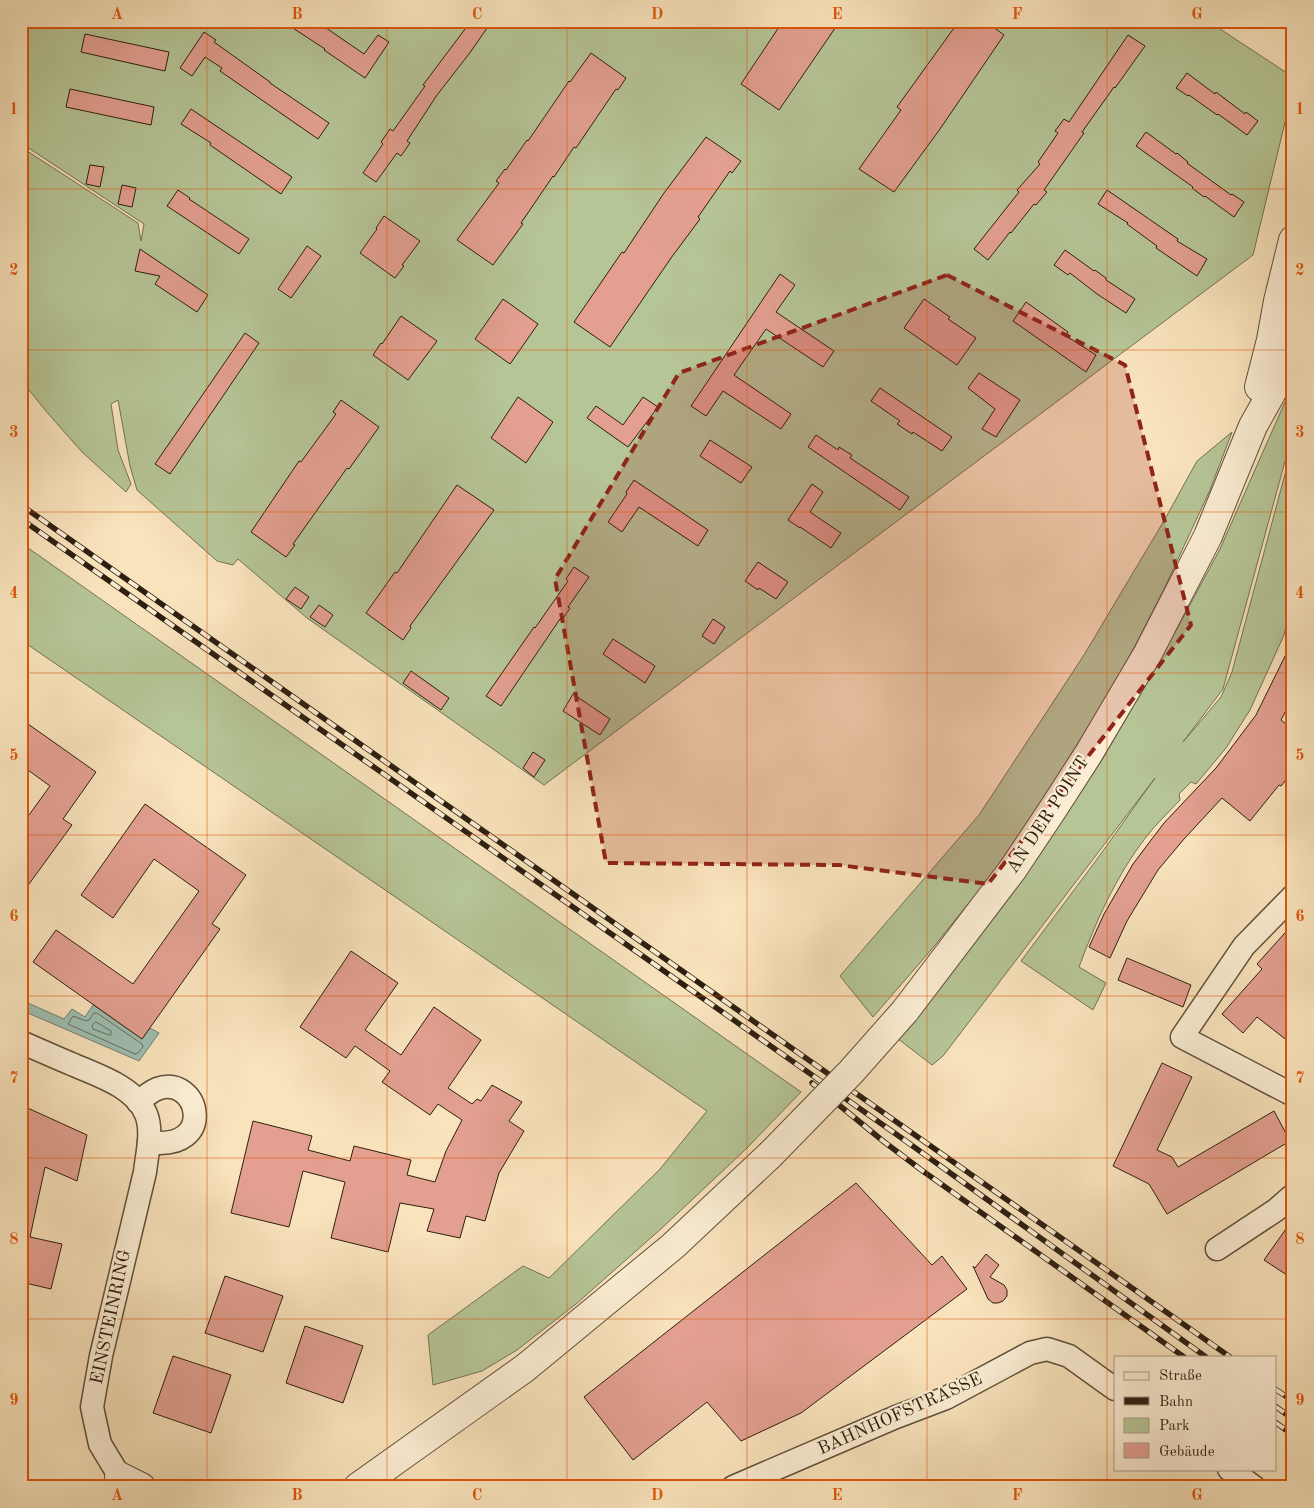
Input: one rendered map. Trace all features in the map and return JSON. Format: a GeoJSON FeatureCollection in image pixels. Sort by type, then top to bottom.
{"type":"FeatureCollection","features":[{"type":"Feature","properties":{"kind":"street","name":"AN DER POINT"},"geometry":{"type":"LineString","coordinates":[[1282,341],[1278,301],[1293,240]]}},
{"type":"Feature","properties":{"kind":"street","name":"AN DER POINT"},"geometry":{"type":"LineString","coordinates":[[358,1487],[525,1368],[673,1246],[770,1156],[851,1072],[904,1011],[1012,870],[1094,744],[1148,653],[1208,536],[1253,426],[1271,394],[1293,285]]}},
{"type":"Feature","properties":{"kind":"street"},"geometry":{"type":"LineString","coordinates":[[1293,896],[1244,946],[1182,1037],[1293,1095]]}},
{"type":"Feature","properties":{"kind":"street","name":"EINSTEINRING"},"geometry":{"type":"LineString","coordinates":[[21,1042],[112,1082],[128,1092],[146,1114],[149,1142],[145,1172],[101,1356],[92,1407],[100,1444],[129,1483]]}},
{"type":"Feature","properties":{"kind":"street"},"geometry":{"type":"LineString","coordinates":[[138,1102],[156,1089],[171,1087],[184,1093],[193,1104],[195,1119],[193,1126],[183,1137],[170,1142],[149,1142]]}},
{"type":"Feature","properties":{"kind":"street"},"geometry":{"type":"LineString","coordinates":[[1218,1249],[1276,1210],[1293,1195]]}},
{"type":"Feature","properties":{"kind":"street","name":"BAHNHOFSTRASSE"},"geometry":{"type":"LineString","coordinates":[[747,1484],[896,1417],[946,1398],[1030,1353],[1047,1349],[1068,1356],[1114,1388]]}},
{"type":"Feature","properties":{"kind":"street"},"geometry":{"type":"LineString","coordinates":[[1230,1470],[1254,1487]]}},
{"type":"Feature","properties":{"kind":"highlighted area"},"geometry":{"type":"Polygon","coordinates":[[[947,275],[1125,365],[1191,625],[988,884],[839,865],[606,863],[555,579],[679,373],[947,275]]]}},
{"type":"Feature","properties":{"kind":"green space"},"geometry":{"type":"Polygon","coordinates":[[[21,21],[1208,21],[1293,77],[1293,89],[1253,255],[544,785],[307,618],[238,559],[233,565],[217,561],[137,490],[130,466],[118,400],[111,404],[118,450],[131,484],[126,492],[82,452],[21,380],[21,147],[138,223],[141,241],[144,224],[21,143],[21,21]]]}},
{"type":"Feature","properties":{"kind":"green space"},"geometry":{"type":"Polygon","coordinates":[[[1293,384],[1293,432],[1223,689],[1183,742],[1221,697],[1232,672],[1293,444],[1293,593],[1284,635],[1250,710],[1226,748],[1196,784],[1191,782],[1179,794],[1180,800],[1146,837],[1116,883],[1092,933],[1079,967],[1106,983],[1093,1010],[1021,961],[1155,778],[943,1056],[932,1065],[897,1038],[976,941],[1037,859],[1102,760],[1159,662],[1220,549],[1293,384]]]}},
{"type":"Feature","properties":{"kind":"green space"},"geometry":{"type":"Polygon","coordinates":[[[1232,432],[1210,490],[1165,587],[1118,679],[1050,788],[993,873],[931,950],[873,1017],[840,976],[979,815],[1084,655],[1165,519],[1197,461],[1232,432]]]}},
{"type":"Feature","properties":{"kind":"green space"},"geometry":{"type":"Polygon","coordinates":[[[21,543],[801,1092],[746,1149],[662,1228],[576,1304],[517,1350],[482,1371],[433,1385],[428,1335],[523,1266],[549,1278],[660,1169],[707,1111],[21,640],[21,543]]]}},
{"type":"Feature","properties":{"kind":"water"},"geometry":{"type":"Polygon","coordinates":[[[21,1000],[64,1019],[72,1009],[85,1017],[93,1005],[142,1039],[150,1028],[159,1033],[139,1061],[21,1010],[21,1000]]]}},
{"type":"Feature","properties":{"kind":"building"},"geometry":{"type":"Polygon","coordinates":[[[282,21],[316,21],[364,54],[378,35],[389,42],[365,78],[282,21]]]}},
{"type":"Feature","properties":{"kind":"building"},"geometry":{"type":"Polygon","coordinates":[[[471,21],[492,21],[437,95],[407,141],[410,143],[401,156],[397,153],[376,182],[363,173],[383,144],[381,142],[390,129],[393,131],[425,86],[423,85],[471,21]]]}},
{"type":"Feature","properties":{"kind":"building"},"geometry":{"type":"Polygon","coordinates":[[[783,21],[840,21],[779,110],[741,84],[783,21]]]}},
{"type":"Feature","properties":{"kind":"building"},"geometry":{"type":"Polygon","coordinates":[[[959,21],[985,21],[1004,35],[940,129],[894,192],[859,169],[901,110],[897,107],[959,21]]]}},
{"type":"Feature","properties":{"kind":"building"},"geometry":{"type":"Polygon","coordinates":[[[204,32],[216,40],[214,42],[270,83],[329,123],[318,139],[220,71],[222,68],[205,57],[192,76],[180,68],[204,32]]]}},
{"type":"Feature","properties":{"kind":"building"},"geometry":{"type":"Polygon","coordinates":[[[85,34],[169,52],[165,71],[81,52],[85,34]]]}},
{"type":"Feature","properties":{"kind":"building"},"geometry":{"type":"Polygon","coordinates":[[[1128,35],[1145,46],[1082,132],[1084,133],[1044,190],[1047,192],[1036,205],[1034,204],[988,260],[974,249],[1019,192],[1017,190],[1040,164],[1038,162],[1058,133],[1055,131],[1064,119],[1069,122],[1128,35]]]}},
{"type":"Feature","properties":{"kind":"building"},"geometry":{"type":"Polygon","coordinates":[[[591,53],[626,78],[618,90],[616,89],[576,148],[574,147],[553,176],[521,223],[523,224],[493,265],[457,240],[499,183],[496,181],[528,141],[569,81],[591,53]]]}},
{"type":"Feature","properties":{"kind":"building"},"geometry":{"type":"Polygon","coordinates":[[[1187,73],[1215,94],[1216,92],[1245,114],[1246,112],[1258,121],[1247,135],[1218,114],[1176,88],[1187,73]]]}},
{"type":"Feature","properties":{"kind":"building"},"geometry":{"type":"Polygon","coordinates":[[[70,89],[154,107],[151,125],[66,107],[70,89]]]}},
{"type":"Feature","properties":{"kind":"building"},"geometry":{"type":"Polygon","coordinates":[[[191,109],[292,177],[281,194],[210,145],[211,143],[181,124],[191,109]]]}},
{"type":"Feature","properties":{"kind":"building"},"geometry":{"type":"Polygon","coordinates":[[[1146,132],[1177,153],[1187,163],[1231,195],[1244,202],[1234,217],[1136,146],[1146,132]]]}},
{"type":"Feature","properties":{"kind":"building"},"geometry":{"type":"Polygon","coordinates":[[[706,137],[741,161],[732,173],[730,171],[698,217],[700,219],[610,347],[574,322],[622,252],[624,253],[664,193],[706,137]]]}},
{"type":"Feature","properties":{"kind":"building"},"geometry":{"type":"Polygon","coordinates":[[[90,165],[104,167],[100,187],[86,184],[90,165]]]}},
{"type":"Feature","properties":{"kind":"building"},"geometry":{"type":"Polygon","coordinates":[[[122,185],[136,188],[132,207],[118,204],[122,185]]]}},
{"type":"Feature","properties":{"kind":"building"},"geometry":{"type":"Polygon","coordinates":[[[178,190],[249,239],[239,254],[167,206],[178,190]]]}},
{"type":"Feature","properties":{"kind":"building"},"geometry":{"type":"Polygon","coordinates":[[[1107,190],[1178,239],[1177,241],[1207,259],[1197,276],[1156,248],[1157,246],[1128,223],[1098,204],[1107,190]]]}},
{"type":"Feature","properties":{"kind":"building"},"geometry":{"type":"Polygon","coordinates":[[[384,216],[420,241],[395,278],[360,253],[384,216]]]}},
{"type":"Feature","properties":{"kind":"building"},"geometry":{"type":"Polygon","coordinates":[[[307,246],[321,256],[291,298],[278,289],[307,246]]]}},
{"type":"Feature","properties":{"kind":"building"},"geometry":{"type":"Polygon","coordinates":[[[140,249],[208,295],[197,312],[155,284],[160,276],[135,271],[140,249]]]}},
{"type":"Feature","properties":{"kind":"building"},"geometry":{"type":"Polygon","coordinates":[[[1065,250],[1135,299],[1126,313],[1070,273],[1068,275],[1054,265],[1065,250]]]}},
{"type":"Feature","properties":{"kind":"building"},"geometry":{"type":"Polygon","coordinates":[[[780,274],[795,285],[776,312],[834,351],[823,367],[766,329],[734,375],[791,414],[781,429],[723,391],[706,416],[691,406],[780,274]]]}},
{"type":"Feature","properties":{"kind":"building"},"geometry":{"type":"Polygon","coordinates":[[[503,299],[538,324],[510,364],[475,339],[503,299]]]}},
{"type":"Feature","properties":{"kind":"building"},"geometry":{"type":"Polygon","coordinates":[[[924,299],[950,317],[948,319],[976,338],[957,365],[904,328],[924,299]]]}},
{"type":"Feature","properties":{"kind":"building"},"geometry":{"type":"Polygon","coordinates":[[[1026,302],[1068,332],[1066,336],[1096,355],[1086,372],[1013,321],[1026,302]]]}},
{"type":"Feature","properties":{"kind":"building"},"geometry":{"type":"Polygon","coordinates":[[[401,316],[437,341],[408,380],[373,355],[401,316]]]}},
{"type":"Feature","properties":{"kind":"building"},"geometry":{"type":"Polygon","coordinates":[[[245,333],[259,343],[170,474],[155,464],[245,333]]]}},
{"type":"Feature","properties":{"kind":"building"},"geometry":{"type":"Polygon","coordinates":[[[979,373],[1020,400],[996,437],[982,429],[995,409],[968,388],[979,373]]]}},
{"type":"Feature","properties":{"kind":"building"},"geometry":{"type":"Polygon","coordinates":[[[880,388],[952,437],[942,451],[897,424],[900,421],[871,401],[880,388]]]}},
{"type":"Feature","properties":{"kind":"building"},"geometry":{"type":"Polygon","coordinates":[[[518,397],[553,422],[526,463],[491,438],[518,397]]]}},
{"type":"Feature","properties":{"kind":"building"},"geometry":{"type":"Polygon","coordinates":[[[643,397],[658,407],[628,447],[587,418],[596,406],[623,425],[643,397]]]}},
{"type":"Feature","properties":{"kind":"building"},"geometry":{"type":"Polygon","coordinates":[[[341,400],[379,427],[349,469],[347,468],[293,544],[295,545],[286,557],[251,532],[299,461],[301,462],[336,414],[333,412],[341,400]]]}},
{"type":"Feature","properties":{"kind":"building"},"geometry":{"type":"Polygon","coordinates":[[[816,435],[838,450],[839,447],[852,455],[850,458],[909,497],[900,510],[808,447],[816,435]]]}},
{"type":"Feature","properties":{"kind":"building"},"geometry":{"type":"Polygon","coordinates":[[[710,440],[752,467],[741,483],[700,456],[710,440]]]}},
{"type":"Feature","properties":{"kind":"building"},"geometry":{"type":"Polygon","coordinates":[[[634,480],[708,530],[698,546],[639,507],[622,532],[608,522],[634,480]]]}},
{"type":"Feature","properties":{"kind":"building"},"geometry":{"type":"Polygon","coordinates":[[[812,484],[823,492],[810,512],[841,533],[831,548],[788,520],[812,484]]]}},
{"type":"Feature","properties":{"kind":"building"},"geometry":{"type":"Polygon","coordinates":[[[457,485],[494,510],[410,626],[411,628],[403,640],[366,613],[395,572],[397,573],[457,485]]]}},
{"type":"Feature","properties":{"kind":"building"},"geometry":{"type":"Polygon","coordinates":[[[758,562],[788,582],[776,599],[745,581],[758,562]]]}},
{"type":"Feature","properties":{"kind":"building"},"geometry":{"type":"Polygon","coordinates":[[[574,567],[589,577],[568,607],[570,608],[562,620],[560,619],[501,706],[486,696],[568,581],[566,579],[574,567]]]}},
{"type":"Feature","properties":{"kind":"building"},"geometry":{"type":"Polygon","coordinates":[[[295,587],[309,597],[301,609],[286,599],[295,587]]]}},
{"type":"Feature","properties":{"kind":"building"},"geometry":{"type":"Polygon","coordinates":[[[319,605],[333,615],[325,627],[310,617],[319,605]]]}},
{"type":"Feature","properties":{"kind":"building"},"geometry":{"type":"Polygon","coordinates":[[[713,619],[725,627],[714,644],[702,636],[713,619]]]}},
{"type":"Feature","properties":{"kind":"building"},"geometry":{"type":"Polygon","coordinates":[[[613,639],[655,666],[645,683],[603,654],[613,639]]]}},
{"type":"Feature","properties":{"kind":"building"},"geometry":{"type":"Polygon","coordinates":[[[1293,640],[1293,697],[1281,720],[1293,730],[1293,771],[1250,821],[1222,798],[1158,870],[1127,921],[1110,958],[1089,947],[1104,914],[1133,864],[1164,823],[1216,768],[1256,715],[1293,640]]]}},
{"type":"Feature","properties":{"kind":"building"},"geometry":{"type":"Polygon","coordinates":[[[411,671],[449,698],[441,710],[403,683],[411,671]]]}},
{"type":"Feature","properties":{"kind":"building"},"geometry":{"type":"Polygon","coordinates":[[[573,694],[610,719],[600,735],[563,711],[573,694]]]}},
{"type":"Feature","properties":{"kind":"building"},"geometry":{"type":"Polygon","coordinates":[[[21,719],[96,772],[63,819],[72,825],[21,895],[21,826],[50,786],[21,765],[21,719]]]}},
{"type":"Feature","properties":{"kind":"building"},"geometry":{"type":"Polygon","coordinates":[[[533,752],[545,760],[534,777],[523,768],[533,752]]]}},
{"type":"Feature","properties":{"kind":"building"},"geometry":{"type":"Polygon","coordinates":[[[145,804],[246,875],[212,924],[220,929],[142,1039],[33,962],[56,930],[133,984],[199,891],[154,859],[113,918],[81,895],[145,804]]]}},
{"type":"Feature","properties":{"kind":"building"},"geometry":{"type":"Polygon","coordinates":[[[1293,924],[1293,1045],[1257,1017],[1243,1033],[1222,1014],[1262,969],[1257,964],[1293,924]]]}},
{"type":"Feature","properties":{"kind":"building"},"geometry":{"type":"Polygon","coordinates":[[[351,951],[398,983],[365,1030],[401,1055],[434,1007],[481,1040],[448,1088],[472,1104],[477,1099],[481,1101],[492,1085],[522,1102],[509,1121],[524,1131],[499,1173],[485,1221],[466,1216],[460,1238],[427,1231],[434,1209],[400,1203],[388,1252],[331,1238],[345,1182],[303,1171],[289,1227],[231,1213],[253,1121],[312,1136],[308,1150],[350,1161],[354,1146],[411,1160],[407,1175],[435,1182],[446,1151],[462,1120],[438,1104],[430,1115],[382,1082],[390,1071],[355,1046],[346,1058],[300,1027],[351,951]]]}},
{"type":"Feature","properties":{"kind":"building"},"geometry":{"type":"Polygon","coordinates":[[[1127,958],[1191,985],[1183,1007],[1118,980],[1127,958]]]}},
{"type":"Feature","properties":{"kind":"building"},"geometry":{"type":"Polygon","coordinates":[[[1162,1063],[1192,1077],[1157,1150],[1172,1157],[1178,1167],[1274,1111],[1290,1141],[1167,1214],[1149,1184],[1113,1166],[1162,1063]]]}},
{"type":"Feature","properties":{"kind":"building"},"geometry":{"type":"Polygon","coordinates":[[[21,1105],[87,1135],[77,1181],[45,1167],[30,1237],[62,1244],[51,1289],[21,1282],[21,1105]]]}},
{"type":"Feature","properties":{"kind":"building"},"geometry":{"type":"Polygon","coordinates":[[[856,1183],[932,1265],[942,1256],[967,1289],[801,1413],[741,1441],[707,1402],[633,1460],[584,1397],[856,1183]]]}},
{"type":"Feature","properties":{"kind":"building"},"geometry":{"type":"Polygon","coordinates":[[[1293,1219],[1293,1279],[1264,1260],[1293,1219]]]}},
{"type":"Feature","properties":{"kind":"building"},"geometry":{"type":"Polygon","coordinates":[[[986,1254],[999,1265],[990,1277],[1004,1285],[1007,1290],[1007,1296],[998,1303],[993,1303],[988,1299],[973,1266],[975,1268],[986,1254]]]}},
{"type":"Feature","properties":{"kind":"building"},"geometry":{"type":"Polygon","coordinates":[[[225,1276],[283,1296],[263,1352],[205,1333],[225,1276]]]}},
{"type":"Feature","properties":{"kind":"building"},"geometry":{"type":"Polygon","coordinates":[[[305,1326],[363,1346],[343,1403],[286,1383],[305,1326]]]}},
{"type":"Feature","properties":{"kind":"building"},"geometry":{"type":"Polygon","coordinates":[[[173,1356],[231,1375],[211,1433],[153,1413],[173,1356]]]}},
{"type":"Feature","properties":{"kind":"railway"},"geometry":{"type":"LineString","coordinates":[[21,505],[1229,1356]]}},
{"type":"Feature","properties":{"kind":"railway"},"geometry":{"type":"LineString","coordinates":[[21,519],[903,1139],[1205,1356]]}},
{"type":"Feature","properties":{"kind":"railway"},"geometry":{"type":"LineString","coordinates":[[812,1083],[920,1169],[1183,1356]]}},
{"type":"Feature","properties":{"kind":"railway"},"geometry":{"type":"LineString","coordinates":[[1276,1390],[1293,1401]]}},
{"type":"Feature","properties":{"kind":"railway"},"geometry":{"type":"LineString","coordinates":[[1276,1407],[1293,1419]]}},
{"type":"Feature","properties":{"kind":"railway"},"geometry":{"type":"LineString","coordinates":[[1276,1423],[1293,1435]]}}]}
